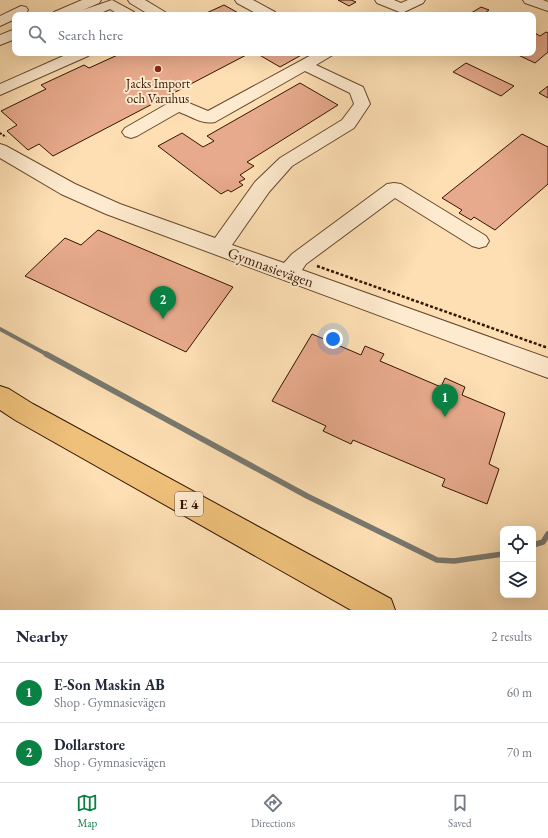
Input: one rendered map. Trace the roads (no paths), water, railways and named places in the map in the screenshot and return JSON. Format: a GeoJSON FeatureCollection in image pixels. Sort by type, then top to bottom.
{"type":"FeatureCollection","features":[{"type":"Feature","properties":{"kind":"highway","name":"E 4"},"geometry":{"type":"LineString","coordinates":[[0,397],[24,412],[380,610]]}},
{"type":"Feature","properties":{"kind":"street"},"geometry":{"type":"LineString","coordinates":[[66,12],[94,0]]}},
{"type":"Feature","properties":{"kind":"street"},"geometry":{"type":"LineString","coordinates":[[136,0],[155,12]]}},
{"type":"Feature","properties":{"kind":"street"},"geometry":{"type":"LineString","coordinates":[[242,0],[264,12]]}},
{"type":"Feature","properties":{"kind":"street"},"geometry":{"type":"LineString","coordinates":[[382,0],[402,9],[418,0]]}},
{"type":"Feature","properties":{"kind":"street"},"geometry":{"type":"LineString","coordinates":[[530,0],[548,7]]}},
{"type":"Feature","properties":{"kind":"street"},"geometry":{"type":"LineString","coordinates":[[91,12],[111,4],[124,12]]}},
{"type":"Feature","properties":{"kind":"street"},"geometry":{"type":"LineString","coordinates":[[18,12],[21,10]]}},
{"type":"Feature","properties":{"kind":"street"},"geometry":{"type":"LineString","coordinates":[[0,22],[12,15]]}},
{"type":"Feature","properties":{"kind":"street"},"geometry":{"type":"LineString","coordinates":[[0,40],[12,35]]}},
{"type":"Feature","properties":{"kind":"street"},"geometry":{"type":"LineString","coordinates":[[0,50],[12,44]]}},
{"type":"Feature","properties":{"kind":"street"},"geometry":{"type":"LineString","coordinates":[[0,90],[76,56]]}},
{"type":"Feature","properties":{"kind":"street"},"geometry":{"type":"LineString","coordinates":[[131,132],[178,105],[209,118],[320,56]]}},
{"type":"Feature","properties":{"kind":"street"},"geometry":{"type":"LineString","coordinates":[[219,248],[262,187],[286,162],[348,124],[362,104],[357,90],[304,65]]}},
{"type":"Feature","properties":{"kind":"street","name":"Gymnasievägen"},"geometry":{"type":"LineString","coordinates":[[5,145],[68,188],[113,209],[219,248],[293,266],[548,368]]}},
{"type":"Feature","properties":{"kind":"street"},"geometry":{"type":"LineString","coordinates":[[293,266],[394,189],[479,241]]}},
{"type":"Feature","properties":{"kind":"waterway"},"geometry":{"type":"LineString","coordinates":[[0,329],[48,355]]}},
{"type":"Feature","properties":{"kind":"waterway"},"geometry":{"type":"LineString","coordinates":[[46,354],[307,496],[437,560],[454,561],[500,554]]}},
{"type":"Feature","properties":{"kind":"waterway"},"geometry":{"type":"LineString","coordinates":[[536,544],[543,542],[548,534]]}},
{"type":"Feature","properties":{"kind":"place","name":"Jacks Import och Varuhus"},"geometry":{"type":"Point","coordinates":[158,69]}},
{"type":"Feature","properties":{"kind":"place","name":"Dollarstore"},"geometry":{"type":"Point","coordinates":[163,319]}},
{"type":"Feature","properties":{"kind":"place","name":"E-Son Maskin AB"},"geometry":{"type":"Point","coordinates":[445,417]}}]}
